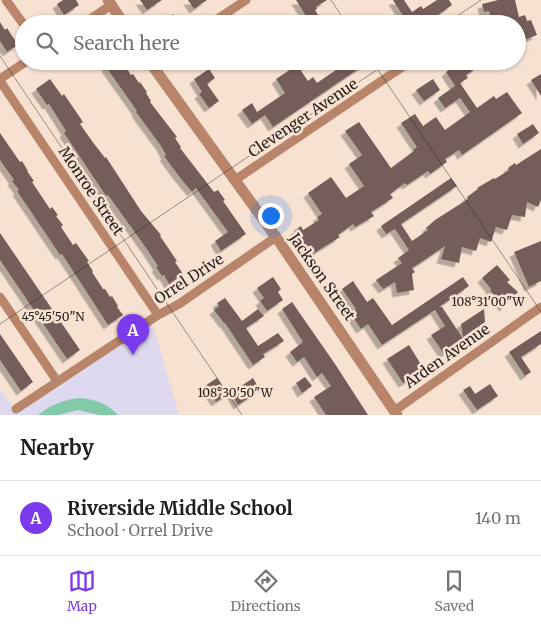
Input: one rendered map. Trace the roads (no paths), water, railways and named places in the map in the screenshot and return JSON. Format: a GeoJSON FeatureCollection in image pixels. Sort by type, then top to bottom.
{"type":"FeatureCollection","features":[{"type":"Feature","properties":{"kind":"street"},"geometry":{"type":"LineString","coordinates":[[6,0],[16,15]]}},
{"type":"Feature","properties":{"kind":"street"},"geometry":{"type":"LineString","coordinates":[[224,15],[246,0]]}},
{"type":"Feature","properties":{"kind":"street"},"geometry":{"type":"LineString","coordinates":[[94,15],[110,2],[118,15]]}},
{"type":"Feature","properties":{"kind":"street"},"geometry":{"type":"LineString","coordinates":[[0,80],[15,69]]}},
{"type":"Feature","properties":{"kind":"street","name":"Jackson Street"},"geometry":{"type":"LineString","coordinates":[[158,70],[276,237],[396,413]]}},
{"type":"Feature","properties":{"kind":"street","name":"Clevenger Avenue"},"geometry":{"type":"LineString","coordinates":[[235,180],[398,70]]}},
{"type":"Feature","properties":{"kind":"street","name":"Monroe Street"},"geometry":{"type":"LineString","coordinates":[[0,80],[158,315]]}},
{"type":"Feature","properties":{"kind":"street","name":"Orrel Drive"},"geometry":{"type":"LineString","coordinates":[[16,409],[158,315],[179,304],[276,237]]}},
{"type":"Feature","properties":{"kind":"street"},"geometry":{"type":"LineString","coordinates":[[0,297],[57,381]]}},
{"type":"Feature","properties":{"kind":"street","name":"Arden Avenue"},"geometry":{"type":"LineString","coordinates":[[396,413],[541,307]]}},
{"type":"Feature","properties":{"kind":"place","name":"Riverside Middle School"},"geometry":{"type":"Point","coordinates":[133,355]}}]}
